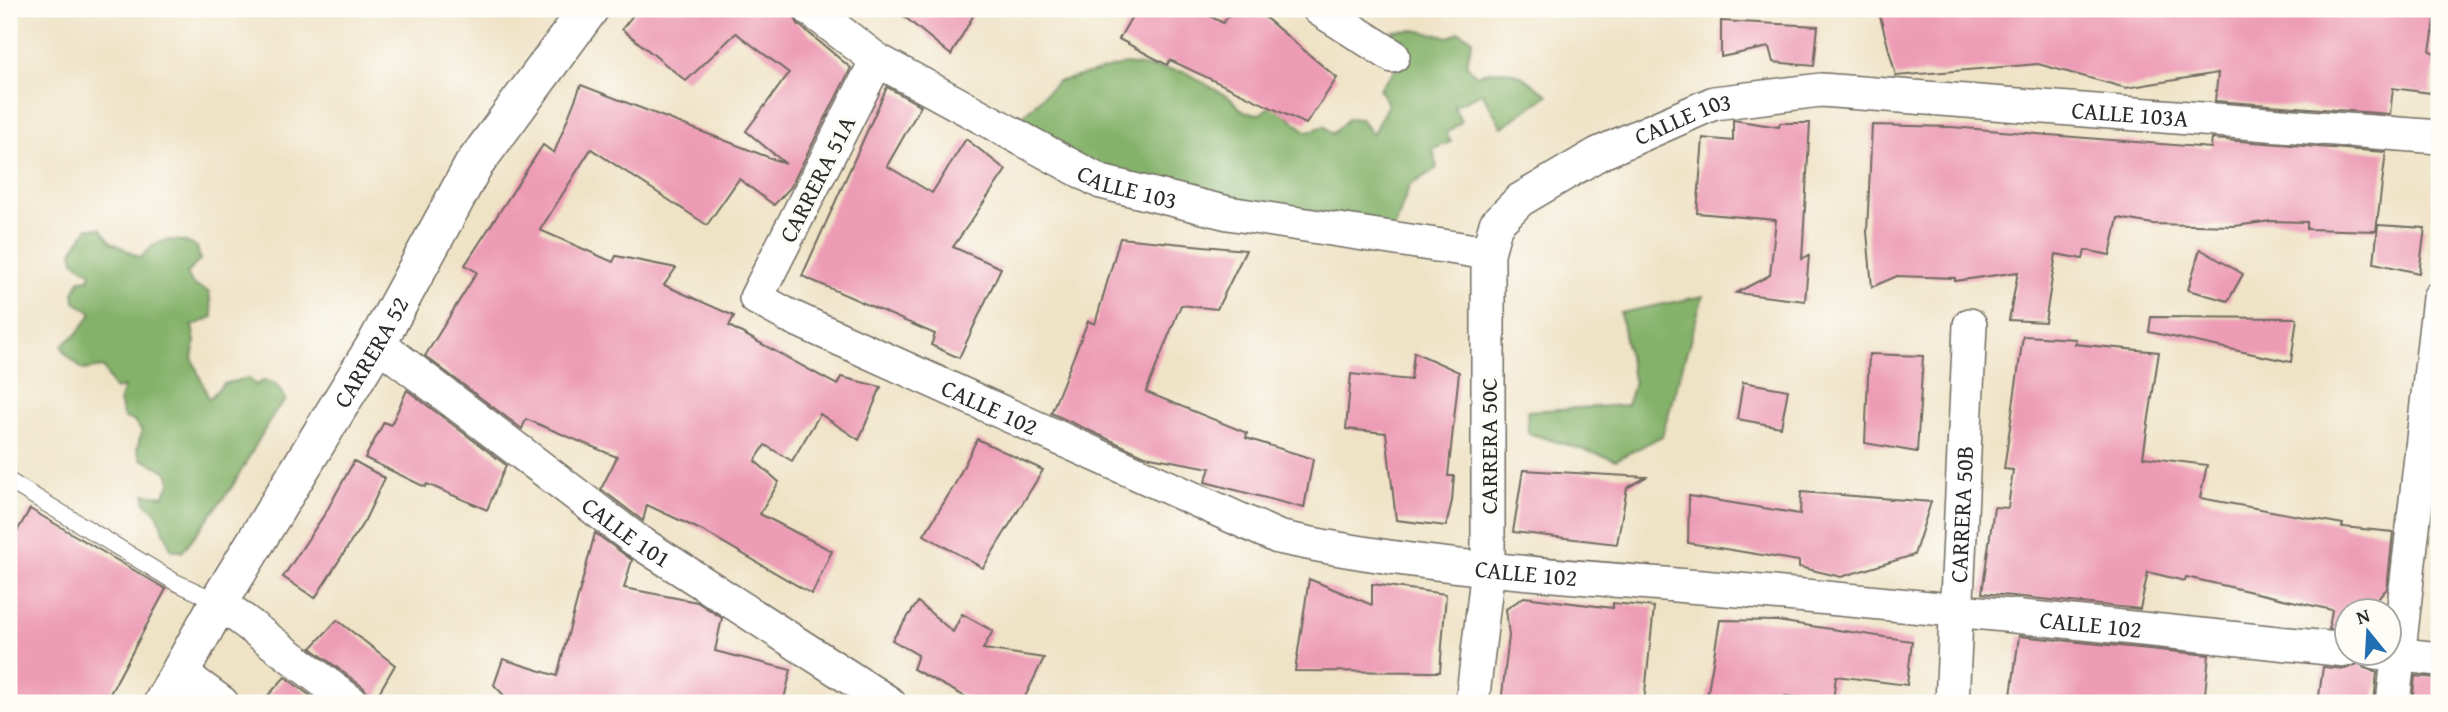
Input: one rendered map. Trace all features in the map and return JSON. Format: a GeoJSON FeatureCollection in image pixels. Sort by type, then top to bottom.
{"type":"FeatureCollection","features":[{"type":"Feature","properties":{"kind":"main road","name":"CARRERA 52"},"geometry":{"type":"LineString","coordinates":[[171,688],[219,602],[377,344],[473,166],[589,9]]}},
{"type":"Feature","properties":{"kind":"street","name":"CALLE 103"},"geometry":{"type":"LineString","coordinates":[[810,9],[877,60],[1101,182],[1228,213],[1488,253]]}},
{"type":"Feature","properties":{"kind":"street"},"geometry":{"type":"LineString","coordinates":[[1319,9],[1393,56]]}},
{"type":"Feature","properties":{"kind":"street","name":"CARRERA 51A"},"geometry":{"type":"LineString","coordinates":[[756,298],[877,60]]}},
{"type":"Feature","properties":{"kind":"street","name":"CALLE 103"},"geometry":{"type":"LineString","coordinates":[[1520,200],[1598,154],[1714,103],[1821,90]]}},
{"type":"Feature","properties":{"kind":"street","name":"CALLE 103A"},"geometry":{"type":"LineString","coordinates":[[1821,90],[2439,137]]}},
{"type":"Feature","properties":{"kind":"street","name":"CARRERA 50C"},"geometry":{"type":"LineString","coordinates":[[1472,703],[1488,568],[1488,253],[1496,225],[1520,200]]}},
{"type":"Feature","properties":{"kind":"street","name":"CALLE 102"},"geometry":{"type":"LineString","coordinates":[[756,298],[787,315],[1278,537],[1337,550],[1488,568],[1958,609],[2332,648]]}},
{"type":"Feature","properties":{"kind":"street"},"geometry":{"type":"LineString","coordinates":[[2396,596],[2439,298]]}},
{"type":"Feature","properties":{"kind":"street","name":"CARRERA 50B"},"geometry":{"type":"LineString","coordinates":[[1952,703],[1970,325]]}},
{"type":"Feature","properties":{"kind":"street","name":"CALLE 101"},"geometry":{"type":"LineString","coordinates":[[377,344],[636,540],[889,703]]}},
{"type":"Feature","properties":{"kind":"street"},"geometry":{"type":"LineString","coordinates":[[219,602],[352,703]]}},
{"type":"Feature","properties":{"kind":"street"},"geometry":{"type":"LineString","coordinates":[[2402,655],[2439,659]]}},
{"type":"Feature","properties":{"kind":"street"},"geometry":{"type":"LineString","coordinates":[[2389,666],[2393,703]]}},
{"type":"Feature","properties":{"kind":"street"},"geometry":{"type":"LineString","coordinates":[[171,688],[222,703]]}},
{"type":"Feature","properties":{"kind":"lane"},"geometry":{"type":"LineString","coordinates":[[9,481],[175,582],[219,602]]}},
{"type":"Feature","properties":{"kind":"green space"},"geometry":{"type":"Polygon","coordinates":[[[1414,30],[1450,37],[1459,32],[1473,39],[1466,64],[1476,75],[1508,71],[1523,77],[1548,95],[1502,127],[1482,93],[1454,106],[1461,122],[1446,133],[1451,142],[1433,149],[1437,168],[1409,186],[1394,231],[1089,187],[1019,120],[1057,82],[1126,64],[1185,72],[1230,98],[1244,112],[1260,114],[1272,105],[1308,132],[1324,126],[1332,134],[1349,118],[1361,119],[1372,135],[1388,104],[1379,89],[1403,60],[1393,31],[1414,30]]]}},
{"type":"Feature","properties":{"kind":"green space"},"geometry":{"type":"Polygon","coordinates":[[[88,228],[101,228],[111,242],[141,258],[153,246],[166,240],[181,241],[197,247],[200,260],[187,273],[193,285],[209,292],[213,317],[192,326],[195,342],[192,358],[209,399],[223,384],[248,378],[256,385],[263,380],[276,384],[286,400],[274,413],[232,487],[182,552],[171,549],[157,513],[145,502],[145,494],[163,496],[170,476],[162,468],[141,459],[137,449],[142,431],[134,421],[124,418],[119,402],[124,387],[114,389],[103,367],[83,370],[65,353],[62,345],[77,334],[92,313],[75,302],[74,292],[80,280],[89,279],[91,273],[74,261],[72,251],[88,228]]]}},
{"type":"Feature","properties":{"kind":"green space"},"geometry":{"type":"Polygon","coordinates":[[[1703,296],[1662,436],[1616,460],[1528,433],[1527,411],[1627,405],[1634,384],[1620,313],[1703,296]]]}},
{"type":"Feature","properties":{"kind":"building"},"geometry":{"type":"Polygon","coordinates":[[[638,9],[791,9],[798,24],[851,68],[790,188],[774,205],[739,179],[707,225],[591,149],[540,230],[613,262],[616,256],[676,268],[664,285],[734,316],[729,326],[837,385],[841,377],[881,387],[859,440],[820,414],[792,461],[765,445],[755,461],[779,482],[760,514],[832,551],[812,594],[705,532],[647,505],[643,521],[601,489],[617,457],[526,419],[522,429],[425,356],[477,272],[465,265],[543,145],[554,153],[581,85],[786,164],[746,131],[789,73],[736,33],[686,81],[622,29],[638,9]]]}},
{"type":"Feature","properties":{"kind":"building"},"geometry":{"type":"Polygon","coordinates":[[[895,9],[977,9],[951,55],[895,9]]]}},
{"type":"Feature","properties":{"kind":"building"},"geometry":{"type":"Polygon","coordinates":[[[1136,9],[1197,9],[1223,23],[1234,9],[1255,9],[1337,78],[1306,124],[1170,60],[1167,65],[1119,39],[1136,9]]]}},
{"type":"Feature","properties":{"kind":"building"},"geometry":{"type":"Polygon","coordinates":[[[1878,9],[2324,9],[2397,13],[2398,9],[2437,9],[2430,51],[2435,53],[2431,93],[2393,88],[2390,114],[2215,101],[2218,73],[2126,88],[2038,64],[1896,76],[1878,9]]]}},
{"type":"Feature","properties":{"kind":"building"},"geometry":{"type":"Polygon","coordinates":[[[1721,21],[1818,26],[1814,66],[1773,62],[1769,47],[1721,57],[1721,21]]]}},
{"type":"Feature","properties":{"kind":"building"},"geometry":{"type":"Polygon","coordinates":[[[887,87],[921,106],[887,166],[932,193],[966,139],[1006,170],[953,247],[1001,268],[959,358],[931,345],[935,334],[802,276],[887,87]]]}},
{"type":"Feature","properties":{"kind":"building"},"geometry":{"type":"Polygon","coordinates":[[[1733,120],[1779,127],[1780,123],[1810,123],[1802,259],[1809,255],[1805,301],[1736,293],[1770,275],[1776,220],[1697,213],[1703,138],[1733,141],[1733,120]]]}},
{"type":"Feature","properties":{"kind":"building"},"geometry":{"type":"Polygon","coordinates":[[[1872,125],[1951,127],[2211,148],[2212,139],[2386,152],[2376,231],[2307,229],[2307,222],[2271,221],[2235,226],[2153,224],[2118,218],[2110,255],[2085,250],[2083,259],[2056,254],[2045,322],[2009,320],[2018,272],[1955,281],[1955,278],[1897,276],[1872,287],[1867,232],[1872,125]]]}},
{"type":"Feature","properties":{"kind":"building"},"geometry":{"type":"Polygon","coordinates":[[[2378,225],[2425,228],[2419,273],[2374,263],[2378,225]]]}},
{"type":"Feature","properties":{"kind":"building"},"geometry":{"type":"Polygon","coordinates":[[[1120,238],[1246,250],[1217,309],[1181,305],[1146,392],[1247,433],[1246,438],[1313,459],[1304,508],[1205,482],[1210,468],[1145,456],[1051,413],[1088,321],[1095,324],[1120,238]]]}},
{"type":"Feature","properties":{"kind":"building"},"geometry":{"type":"Polygon","coordinates":[[[2200,249],[2243,274],[2228,301],[2188,290],[2200,249]]]}},
{"type":"Feature","properties":{"kind":"building"},"geometry":{"type":"Polygon","coordinates":[[[2151,317],[2297,318],[2291,362],[2149,332],[2151,317]]]}},
{"type":"Feature","properties":{"kind":"building"},"geometry":{"type":"Polygon","coordinates":[[[2023,336],[2076,339],[2075,344],[2159,352],[2143,457],[2207,465],[2200,498],[2343,524],[2342,527],[2393,532],[2387,589],[2379,596],[2332,596],[2332,610],[2186,577],[2185,581],[2148,572],[2140,609],[1982,593],[1994,507],[2008,508],[2013,470],[2004,469],[2023,336]]]}},
{"type":"Feature","properties":{"kind":"building"},"geometry":{"type":"Polygon","coordinates":[[[1414,352],[1459,372],[1448,476],[1454,476],[1452,501],[1446,526],[1396,520],[1386,433],[1346,429],[1351,374],[1411,380],[1414,352]]]}},
{"type":"Feature","properties":{"kind":"building"},"geometry":{"type":"Polygon","coordinates":[[[1869,354],[1923,356],[1917,452],[1865,443],[1869,354]]]}},
{"type":"Feature","properties":{"kind":"building"},"geometry":{"type":"Polygon","coordinates":[[[1743,382],[1788,390],[1781,427],[1737,419],[1743,382]]]}},
{"type":"Feature","properties":{"kind":"building"},"geometry":{"type":"Polygon","coordinates":[[[407,390],[506,465],[487,510],[427,484],[425,487],[365,458],[384,422],[391,425],[407,390]]]}},
{"type":"Feature","properties":{"kind":"building"},"geometry":{"type":"Polygon","coordinates":[[[977,439],[1043,470],[983,568],[924,535],[954,486],[977,439]]]}},
{"type":"Feature","properties":{"kind":"building"},"geometry":{"type":"Polygon","coordinates":[[[354,461],[385,478],[365,520],[315,598],[283,577],[326,512],[354,461]]]}},
{"type":"Feature","properties":{"kind":"building"},"geometry":{"type":"Polygon","coordinates":[[[1523,470],[1646,477],[1627,488],[1617,544],[1513,532],[1523,470]]]}},
{"type":"Feature","properties":{"kind":"building"},"geometry":{"type":"Polygon","coordinates":[[[1801,492],[1931,502],[1914,555],[1841,577],[1799,567],[1799,561],[1688,543],[1689,496],[1800,514],[1801,492]]]}},
{"type":"Feature","properties":{"kind":"building"},"geometry":{"type":"Polygon","coordinates":[[[30,509],[166,589],[105,703],[9,703],[9,545],[30,509]]]}},
{"type":"Feature","properties":{"kind":"building"},"geometry":{"type":"Polygon","coordinates":[[[595,533],[632,560],[624,588],[697,602],[722,618],[715,651],[791,670],[783,703],[511,703],[494,685],[503,659],[557,676],[595,533]]]}},
{"type":"Feature","properties":{"kind":"building"},"geometry":{"type":"Polygon","coordinates":[[[1309,579],[1372,605],[1372,584],[1446,594],[1440,672],[1295,671],[1309,579]]]}},
{"type":"Feature","properties":{"kind":"building"},"geometry":{"type":"Polygon","coordinates":[[[1524,597],[1613,608],[1613,603],[1654,607],[1644,703],[1501,703],[1509,636],[1506,609],[1524,597]]]}},
{"type":"Feature","properties":{"kind":"building"},"geometry":{"type":"Polygon","coordinates":[[[918,602],[953,632],[962,614],[993,631],[983,649],[1044,658],[1022,703],[977,703],[913,669],[918,655],[892,640],[918,602]]]}},
{"type":"Feature","properties":{"kind":"building"},"geometry":{"type":"Polygon","coordinates":[[[337,620],[395,665],[373,703],[364,688],[311,648],[337,620]]]}},
{"type":"Feature","properties":{"kind":"building"},"geometry":{"type":"Polygon","coordinates":[[[1720,620],[1777,621],[1912,641],[1907,685],[1836,676],[1833,701],[1785,696],[1783,703],[1706,703],[1720,620]]]}},
{"type":"Feature","properties":{"kind":"building"},"geometry":{"type":"Polygon","coordinates":[[[2019,636],[2209,655],[2204,703],[2010,703],[2019,636]]]}},
{"type":"Feature","properties":{"kind":"building"},"geometry":{"type":"Polygon","coordinates":[[[2362,666],[2377,672],[2374,703],[2318,703],[2323,667],[2345,669],[2362,666]]]}},
{"type":"Feature","properties":{"kind":"building"},"geometry":{"type":"Polygon","coordinates":[[[2415,676],[2439,678],[2439,703],[2412,703],[2415,676]]]}},
{"type":"Feature","properties":{"kind":"building"},"geometry":{"type":"Polygon","coordinates":[[[285,677],[320,703],[261,703],[285,677]]]}}]}
